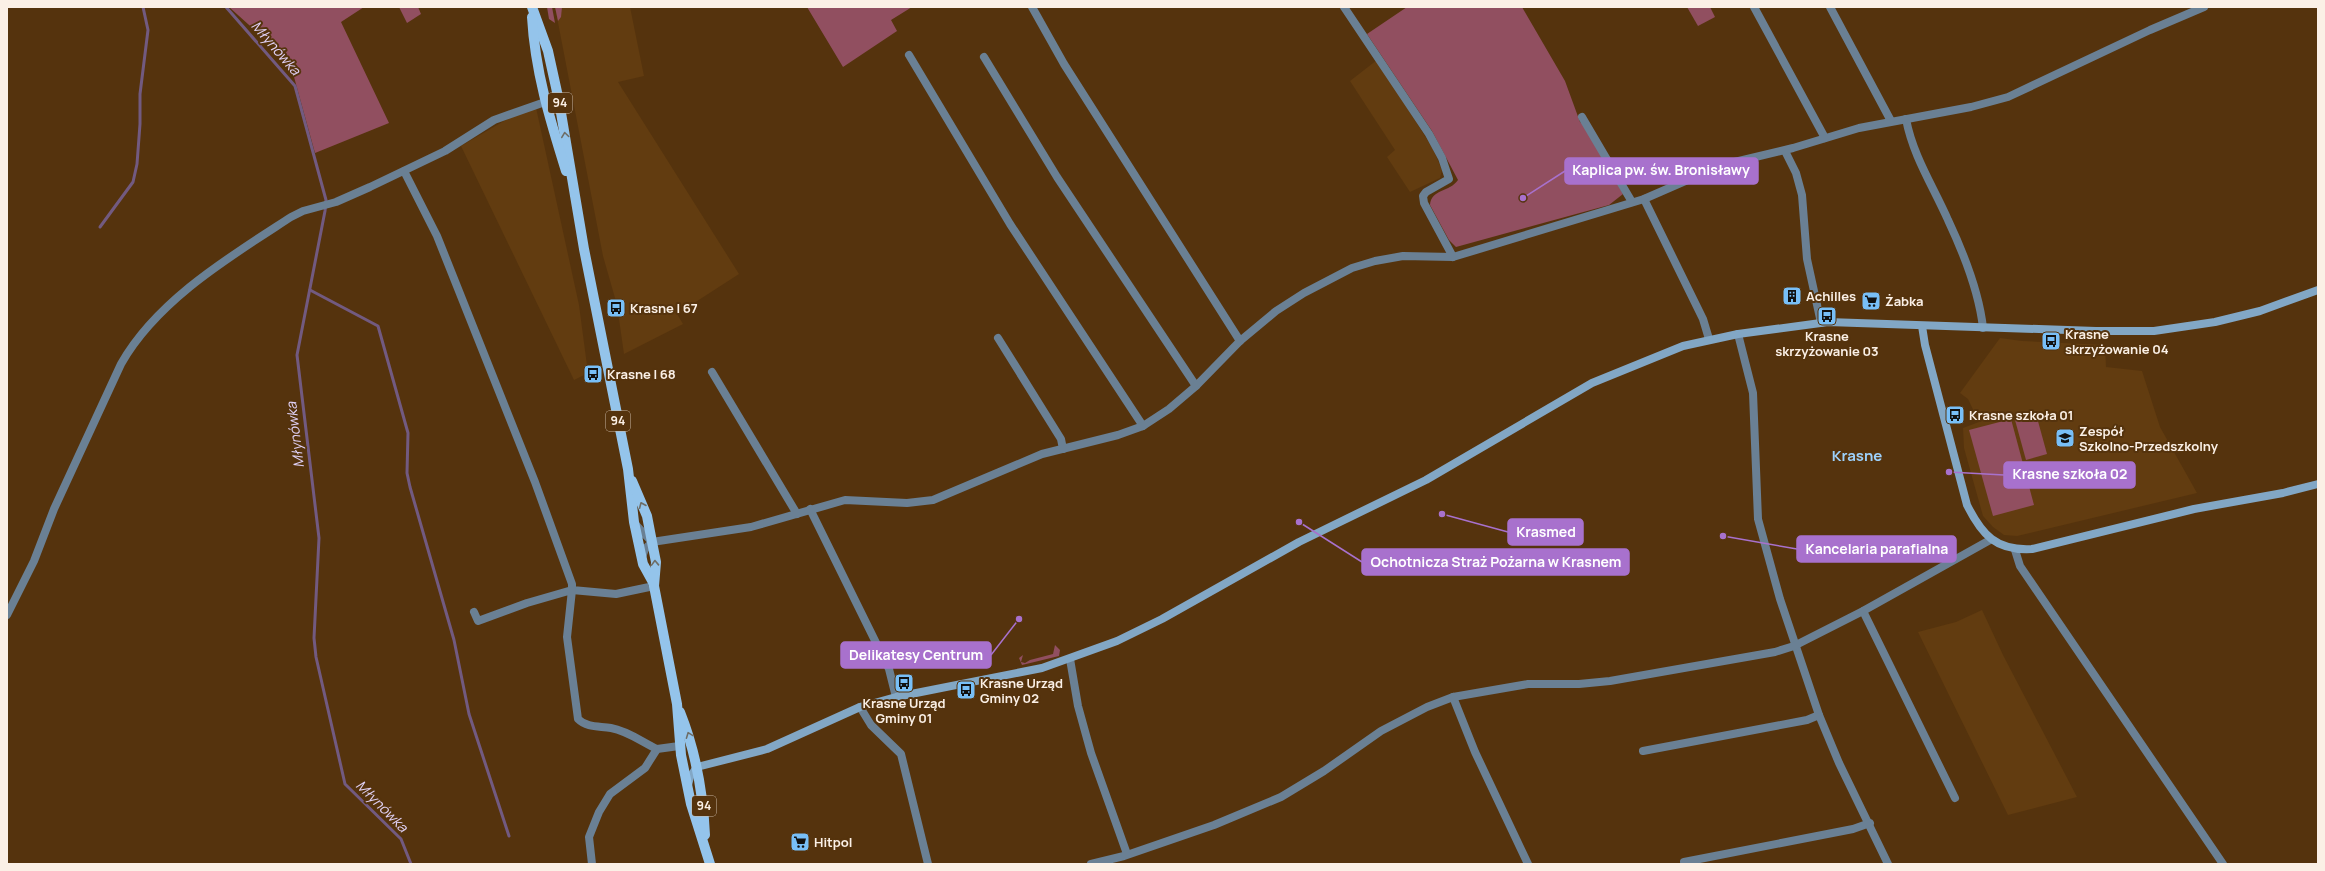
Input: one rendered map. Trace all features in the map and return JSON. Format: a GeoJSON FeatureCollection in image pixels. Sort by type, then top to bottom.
{"type":"FeatureCollection","features":[{"type":"Feature","properties":{"kind":"main road","name":"94"},"geometry":{"type":"LineString","coordinates":[[532,7],[534,53],[545,102],[575,201]]}},
{"type":"Feature","properties":{"kind":"main road","name":"94"},"geometry":{"type":"LineString","coordinates":[[532,7],[548,51],[559,101],[575,201],[628,470],[634,522],[641,559],[654,585],[677,704],[680,750],[687,787],[710,864]]}},
{"type":"Feature","properties":{"kind":"main road","name":"94"},"geometry":{"type":"LineString","coordinates":[[628,470],[647,516],[656,562],[654,585]]}},
{"type":"Feature","properties":{"kind":"main road","name":"94"},"geometry":{"type":"LineString","coordinates":[[677,704],[692,743],[704,801],[705,845]]}},
{"type":"Feature","properties":{"kind":"street"},"geometry":{"type":"LineString","coordinates":[[1032,7],[1068,70],[1240,341]]}},
{"type":"Feature","properties":{"kind":"street"},"geometry":{"type":"LineString","coordinates":[[1344,7],[1412,108],[1442,158],[1449,179],[1426,192],[1423,196],[1424,203],[1453,257]]}},
{"type":"Feature","properties":{"kind":"street"},"geometry":{"type":"LineString","coordinates":[[1754,7],[1825,138]]}},
{"type":"Feature","properties":{"kind":"street"},"geometry":{"type":"LineString","coordinates":[[1830,7],[1891,121]]}},
{"type":"Feature","properties":{"kind":"street"},"geometry":{"type":"LineString","coordinates":[[641,559],[644,549],[652,542],[735,530],[845,500],[907,503],[932,500],[1042,454],[1118,436],[1143,426],[1169,409],[1196,386],[1240,341],[1276,311],[1304,293],[1352,268],[1375,261],[1403,256],[1453,257],[1644,199],[1722,165],[1785,151],[1825,138],[1891,121],[1971,106],[2008,96],[2204,7]]}},
{"type":"Feature","properties":{"kind":"street"},"geometry":{"type":"LineString","coordinates":[[909,54],[1010,224],[1143,426]]}},
{"type":"Feature","properties":{"kind":"street"},"geometry":{"type":"LineString","coordinates":[[984,57],[1057,177],[1196,386]]}},
{"type":"Feature","properties":{"kind":"street"},"geometry":{"type":"LineString","coordinates":[[7,615],[34,561],[54,509],[103,402],[132,345],[154,318],[204,278],[291,217],[316,207],[336,202],[445,151],[494,120],[545,102]]}},
{"type":"Feature","properties":{"kind":"street"},"geometry":{"type":"LineString","coordinates":[[1582,117],[1632,202]]}},
{"type":"Feature","properties":{"kind":"street"},"geometry":{"type":"LineString","coordinates":[[1906,119],[1916,156],[1949,220],[1967,265],[1981,304],[1983,328]]}},
{"type":"Feature","properties":{"kind":"street"},"geometry":{"type":"LineString","coordinates":[[1785,151],[1796,173],[1802,195],[1807,259],[1821,323]]}},
{"type":"Feature","properties":{"kind":"street"},"geometry":{"type":"LineString","coordinates":[[404,171],[438,236],[534,482],[572,590],[567,637],[578,719],[583,724],[612,728],[629,734],[657,749],[680,750],[697,767]]}},
{"type":"Feature","properties":{"kind":"street"},"geometry":{"type":"LineString","coordinates":[[1644,199],[1703,319],[1709,339]]}},
{"type":"Feature","properties":{"kind":"street"},"geometry":{"type":"LineString","coordinates":[[687,787],[690,777],[697,767],[767,749],[860,707],[896,697],[1017,673],[1070,659],[1137,632],[1299,542],[1426,480],[1592,383],[1676,349],[1709,339],[1821,323],[2096,331],[2154,331],[2215,322],[2260,311],[2318,290]]}},
{"type":"Feature","properties":{"kind":"street"},"geometry":{"type":"LineString","coordinates":[[1922,326],[1925,345],[1967,505],[1975,521],[1990,540],[2015,550],[2032,549],[2194,509],[2283,493],[2318,484]]}},
{"type":"Feature","properties":{"kind":"street"},"geometry":{"type":"LineString","coordinates":[[1738,334],[1753,393],[1758,519],[1794,646],[1819,715],[1839,763],[1870,824],[1888,864]]}},
{"type":"Feature","properties":{"kind":"street"},"geometry":{"type":"LineString","coordinates":[[998,338],[1061,439],[1063,448]]}},
{"type":"Feature","properties":{"kind":"street"},"geometry":{"type":"LineString","coordinates":[[712,372],[797,514]]}},
{"type":"Feature","properties":{"kind":"street"},"geometry":{"type":"LineString","coordinates":[[810,509],[889,669],[896,697]]}},
{"type":"Feature","properties":{"kind":"street"},"geometry":{"type":"LineString","coordinates":[[634,522],[652,542]]}},
{"type":"Feature","properties":{"kind":"street"},"geometry":{"type":"LineString","coordinates":[[1091,864],[1100,863],[1214,825],[1281,796],[1324,771],[1381,731],[1427,707],[1453,697],[1528,684],[1579,684],[1610,681],[1775,652],[1794,646],[1863,611],[1990,540]]}},
{"type":"Feature","properties":{"kind":"street"},"geometry":{"type":"LineString","coordinates":[[2015,550],[2020,566],[2223,864]]}},
{"type":"Feature","properties":{"kind":"street"},"geometry":{"type":"LineString","coordinates":[[474,612],[478,621],[527,603],[572,590],[616,594],[654,585]]}},
{"type":"Feature","properties":{"kind":"street"},"geometry":{"type":"LineString","coordinates":[[1863,611],[1955,798]]}},
{"type":"Feature","properties":{"kind":"street"},"geometry":{"type":"LineString","coordinates":[[1070,659],[1078,706],[1089,746],[1127,854]]}},
{"type":"Feature","properties":{"kind":"street"},"geometry":{"type":"LineString","coordinates":[[1453,697],[1475,752],[1528,864]]}},
{"type":"Feature","properties":{"kind":"street"},"geometry":{"type":"LineString","coordinates":[[860,707],[872,725],[901,754],[928,864]]}},
{"type":"Feature","properties":{"kind":"street"},"geometry":{"type":"LineString","coordinates":[[1643,751],[1807,720],[1819,715]]}},
{"type":"Feature","properties":{"kind":"street"},"geometry":{"type":"LineString","coordinates":[[592,864],[590,836],[599,812],[610,794],[645,768],[657,749]]}},
{"type":"Feature","properties":{"kind":"street"},"geometry":{"type":"LineString","coordinates":[[1684,862],[1853,829],[1870,824]]}},
{"type":"Feature","properties":{"kind":"shaded area"},"geometry":{"type":"Polygon","coordinates":[[[229,7],[364,7],[341,22],[389,123],[315,153],[291,66],[280,53],[229,7]]]}},
{"type":"Feature","properties":{"kind":"shaded area"},"geometry":{"type":"Polygon","coordinates":[[[399,7],[418,7],[421,14],[407,23],[399,7]]]}},
{"type":"Feature","properties":{"kind":"shaded area"},"geometry":{"type":"Polygon","coordinates":[[[547,7],[552,7],[555,23],[549,19],[547,7]]]}},
{"type":"Feature","properties":{"kind":"shaded area"},"geometry":{"type":"Polygon","coordinates":[[[555,7],[630,7],[644,76],[618,82],[739,274],[677,314],[683,324],[624,354],[617,305],[603,256],[555,7]]]}},
{"type":"Feature","properties":{"kind":"shaded area"},"geometry":{"type":"Polygon","coordinates":[[[555,7],[562,7],[561,17],[558,21],[555,7]]]}},
{"type":"Feature","properties":{"kind":"shaded area"},"geometry":{"type":"Polygon","coordinates":[[[807,7],[912,7],[891,20],[897,31],[843,67],[807,7]]]}},
{"type":"Feature","properties":{"kind":"shaded area"},"geometry":{"type":"Polygon","coordinates":[[[1407,7],[1522,7],[1565,81],[1580,122],[1585,125],[1623,194],[1609,205],[1456,247],[1449,240],[1430,205],[1431,200],[1437,193],[1455,184],[1458,180],[1432,131],[1367,34],[1407,7]]]}},
{"type":"Feature","properties":{"kind":"shaded area"},"geometry":{"type":"Polygon","coordinates":[[[1687,7],[1710,7],[1715,17],[1698,26],[1687,7]]]}},
{"type":"Feature","properties":{"kind":"shaded area"},"geometry":{"type":"Polygon","coordinates":[[[1377,60],[1433,149],[1442,170],[1440,178],[1410,192],[1387,157],[1395,150],[1350,81],[1377,60]]]}},
{"type":"Feature","properties":{"kind":"shaded area"},"geometry":{"type":"Polygon","coordinates":[[[535,103],[579,305],[588,373],[574,380],[461,146],[535,103]]]}},
{"type":"Feature","properties":{"kind":"shaded area","name":"Zespół Szkolno-Przedszkolny"},"geometry":{"type":"Polygon","coordinates":[[[2000,338],[2022,341],[2105,345],[2106,367],[2142,371],[2160,427],[2197,493],[2017,536],[2004,535],[1993,527],[1983,516],[1964,448],[1963,428],[1979,422],[1968,399],[1960,393],[2000,338]]]}},
{"type":"Feature","properties":{"kind":"shaded area"},"geometry":{"type":"Polygon","coordinates":[[[2036,414],[2047,454],[2026,460],[2015,420],[2036,414]]]}},
{"type":"Feature","properties":{"kind":"shaded area"},"geometry":{"type":"Polygon","coordinates":[[[2011,419],[2034,505],[1993,516],[1969,430],[2011,419]]]}},
{"type":"Feature","properties":{"kind":"shaded area"},"geometry":{"type":"Polygon","coordinates":[[[1982,610],[2003,655],[2077,797],[2008,815],[1918,632],[1956,622],[1982,610]]]}},
{"type":"Feature","properties":{"kind":"shaded area"},"geometry":{"type":"Polygon","coordinates":[[[1055,645],[1060,650],[1059,656],[1022,665],[1019,658],[1023,655],[1021,662],[1025,663],[1030,660],[1053,654],[1055,645]]]}},
{"type":"Feature","properties":{"kind":"waterway"},"geometry":{"type":"LineString","coordinates":[[100,227],[133,182],[137,164],[140,124],[140,94],[148,30],[143,7]]}},
{"type":"Feature","properties":{"kind":"waterway","name":"Młynówka"},"geometry":{"type":"LineString","coordinates":[[226,7],[295,86],[326,200],[297,355],[319,538],[314,638],[316,657],[345,784],[401,839],[411,864]]}},
{"type":"Feature","properties":{"kind":"waterway"},"geometry":{"type":"LineString","coordinates":[[310,290],[378,326],[408,433],[407,473],[410,487],[454,640],[469,714],[509,836]]}},
{"type":"Feature","properties":{"kind":"place","name":"Kaplica pw. św. Bronisławy"},"geometry":{"type":"Point","coordinates":[1523,198]}},
{"type":"Feature","properties":{"kind":"place","name":"Achilles"},"geometry":{"type":"Point","coordinates":[1792,296]}},
{"type":"Feature","properties":{"kind":"place","name":"Żabka"},"geometry":{"type":"Point","coordinates":[1871,301]}},
{"type":"Feature","properties":{"kind":"place","name":"Krasne I 67"},"geometry":{"type":"Point","coordinates":[616,308]}},
{"type":"Feature","properties":{"kind":"place","name":"Krasne skrzyżowanie 03"},"geometry":{"type":"Point","coordinates":[1827,316]}},
{"type":"Feature","properties":{"kind":"place","name":"Krasne skrzyżowanie 04"},"geometry":{"type":"Point","coordinates":[2051,341]}},
{"type":"Feature","properties":{"kind":"place","name":"Krasne I 68"},"geometry":{"type":"Point","coordinates":[593,374]}},
{"type":"Feature","properties":{"kind":"place","name":"Krasne szkoła 01"},"geometry":{"type":"Point","coordinates":[1955,415]}},
{"type":"Feature","properties":{"kind":"place","name":"Zespół Szkolno-Przedszkolny"},"geometry":{"type":"Point","coordinates":[2065,438]}},
{"type":"Feature","properties":{"kind":"place","name":"Krasne szkoła 02"},"geometry":{"type":"Point","coordinates":[1949,472]}},
{"type":"Feature","properties":{"kind":"place","name":"Krasmed"},"geometry":{"type":"Point","coordinates":[1442,514]}},
{"type":"Feature","properties":{"kind":"place","name":"Ochotnicza Straż Pożarna w Krasnem"},"geometry":{"type":"Point","coordinates":[1299,522]}},
{"type":"Feature","properties":{"kind":"place","name":"Kancelaria parafialna"},"geometry":{"type":"Point","coordinates":[1723,536]}},
{"type":"Feature","properties":{"kind":"place","name":"Delikatesy Centrum"},"geometry":{"type":"Point","coordinates":[1019,619]}},
{"type":"Feature","properties":{"kind":"place","name":"Krasne Urząd Gminy 01"},"geometry":{"type":"Point","coordinates":[904,683]}},
{"type":"Feature","properties":{"kind":"place","name":"Krasne Urząd Gminy 02"},"geometry":{"type":"Point","coordinates":[966,690]}},
{"type":"Feature","properties":{"kind":"place","name":"Hitpol"},"geometry":{"type":"Point","coordinates":[800,842]}},
{"type":"Feature","properties":{"kind":"district","name":"Krasne"},"geometry":{"type":"Point","coordinates":[1857,456]}}]}
